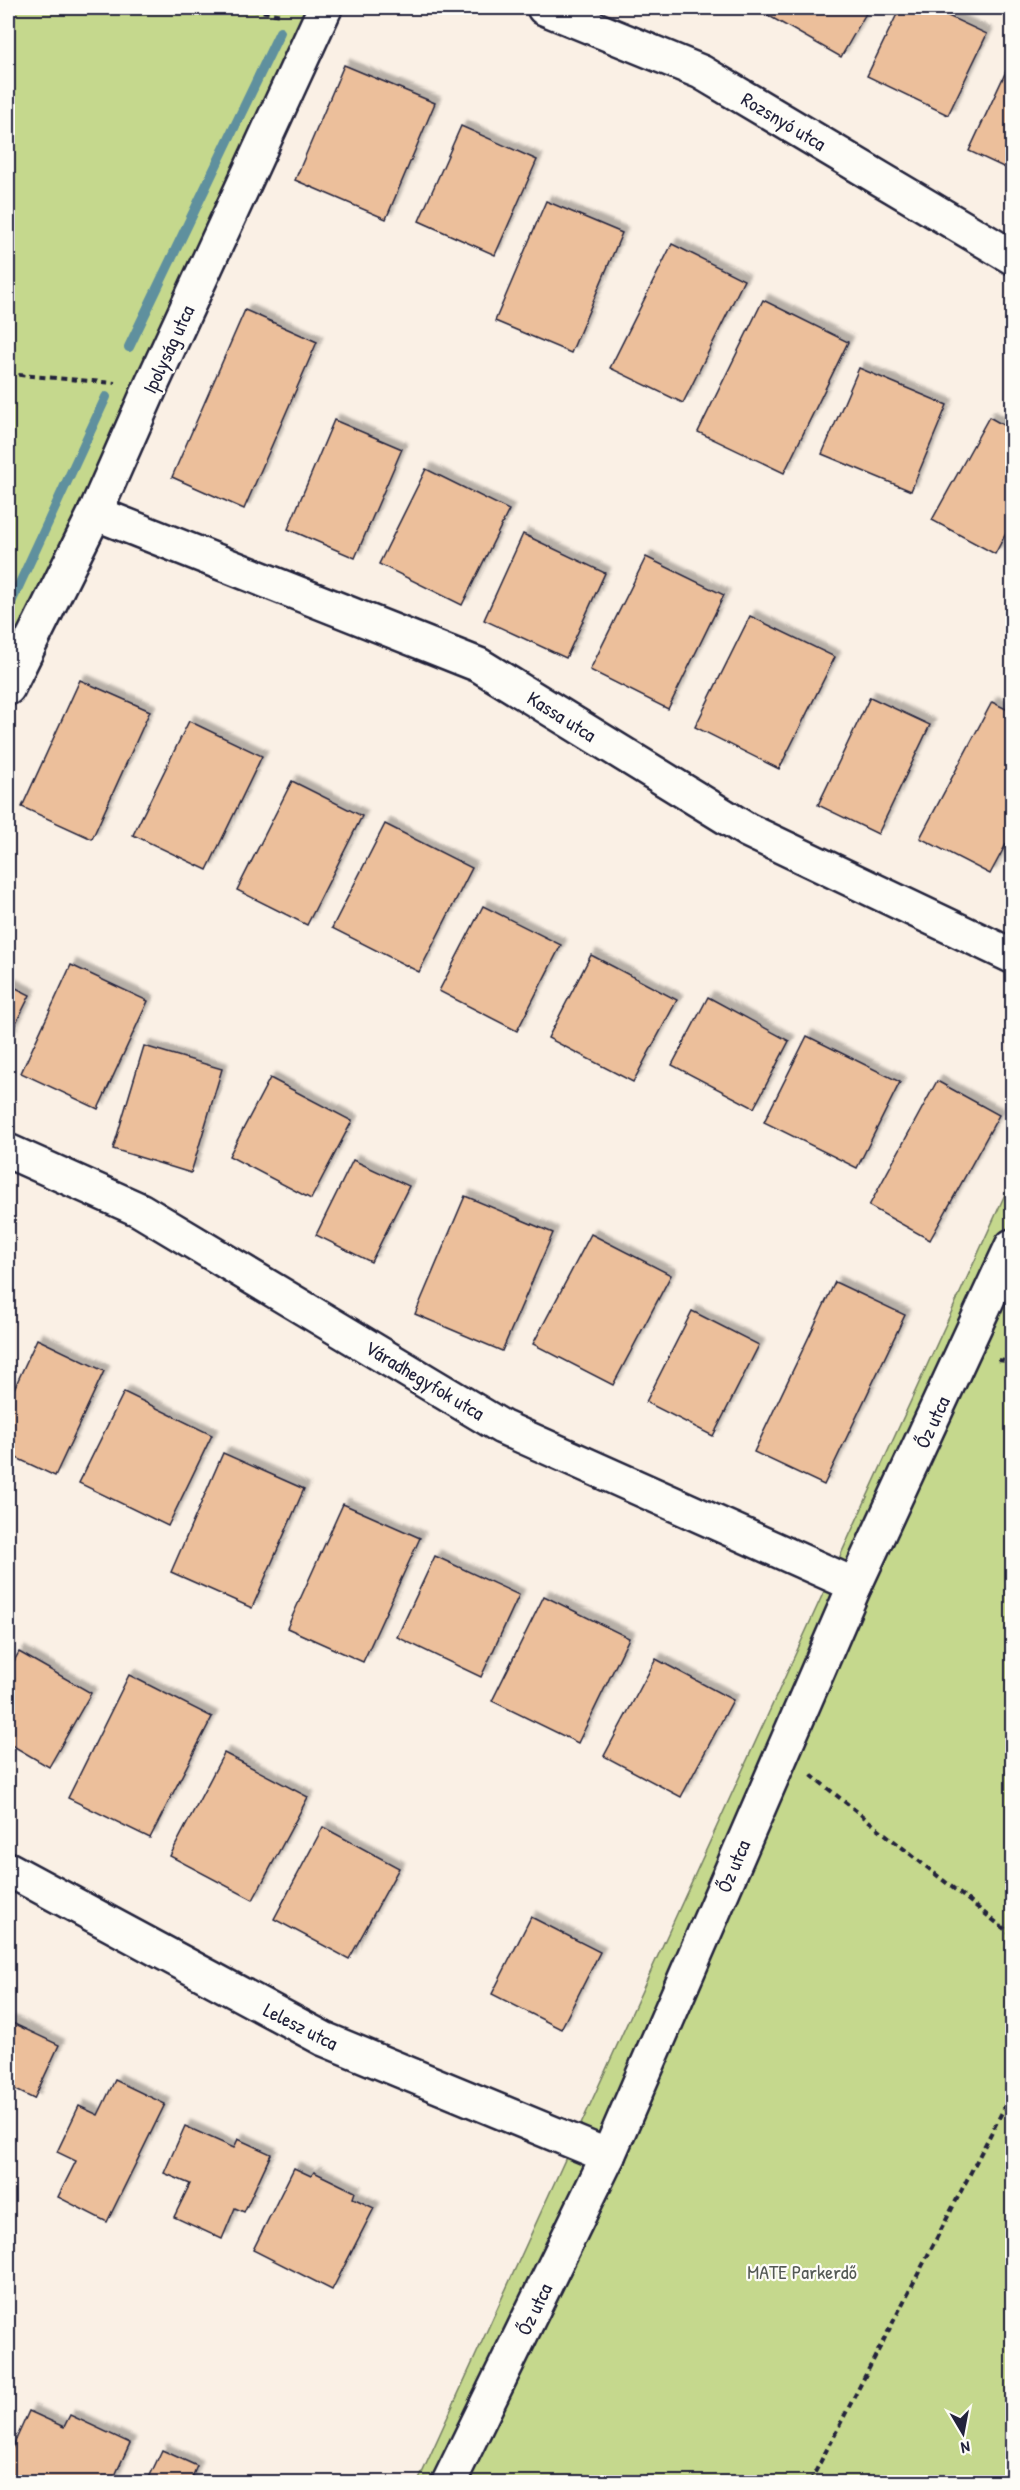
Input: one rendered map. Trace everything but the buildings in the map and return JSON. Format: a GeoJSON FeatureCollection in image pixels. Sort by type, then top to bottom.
{"type":"FeatureCollection","features":[{"type":"Feature","properties":{"kind":"street","name":"Ipolyság utca"},"geometry":{"type":"LineString","coordinates":[[8,688],[95,513],[151,386],[326,8]]}},
{"type":"Feature","properties":{"kind":"street","name":"Rozsnyó utca"},"geometry":{"type":"LineString","coordinates":[[544,8],[701,72],[1012,257]]}},
{"type":"Feature","properties":{"kind":"street","name":"Kassa utca"},"geometry":{"type":"LineString","coordinates":[[95,513],[479,665],[747,830],[1012,956]]}},
{"type":"Feature","properties":{"kind":"street","name":"Váradhegyfok utca"},"geometry":{"type":"LineString","coordinates":[[8,1151],[140,1210],[502,1427],[855,1585]]}},
{"type":"Feature","properties":{"kind":"street","name":"Őz utca"},"geometry":{"type":"LineString","coordinates":[[449,2482],[608,2156],[855,1585],[1012,1246]]}},
{"type":"Feature","properties":{"kind":"street","name":"Lelesz utca"},"geometry":{"type":"LineString","coordinates":[[8,1869],[324,2039],[608,2156]]}},
{"type":"Feature","properties":{"kind":"path"},"geometry":{"type":"LineString","coordinates":[[8,374],[151,386]]}},
{"type":"Feature","properties":{"kind":"path"},"geometry":{"type":"LineString","coordinates":[[782,1752],[1012,1935]]}},
{"type":"Feature","properties":{"kind":"path"},"geometry":{"type":"LineString","coordinates":[[810,2482],[1012,2093]]}},
{"type":"Feature","properties":{"kind":"green space"},"geometry":{"type":"Polygon","coordinates":[[[8,8],[323,8],[151,386],[8,652],[8,8]]]}},
{"type":"Feature","properties":{"kind":"green space","name":"MATE Parkerdő"},"geometry":{"type":"Polygon","coordinates":[[[1012,1179],[1012,2482],[418,2482],[1012,1179]]]}},
{"type":"Feature","properties":{"kind":"waterway"},"geometry":{"type":"LineString","coordinates":[[129,347],[280,32]]}},
{"type":"Feature","properties":{"kind":"waterway"},"geometry":{"type":"LineString","coordinates":[[8,609],[106,397]]}}]}
